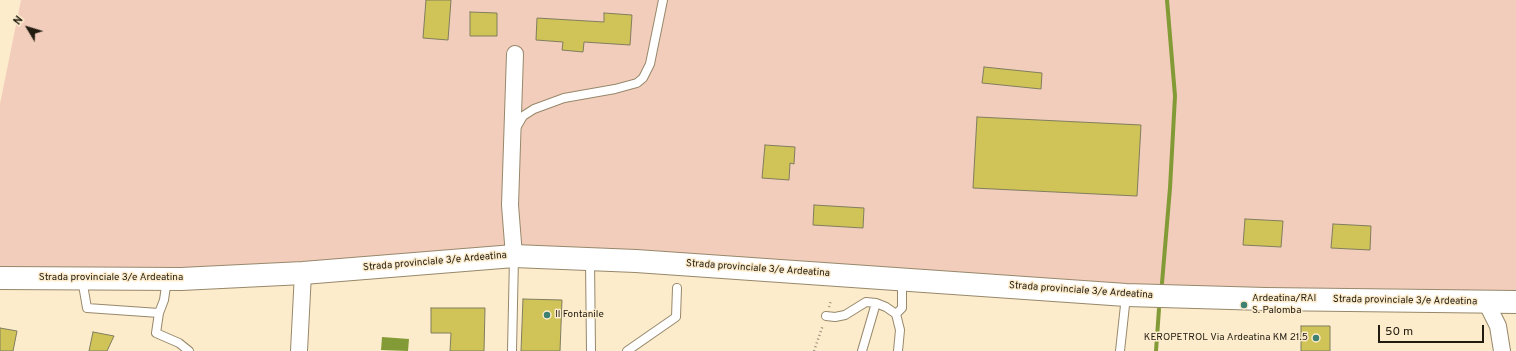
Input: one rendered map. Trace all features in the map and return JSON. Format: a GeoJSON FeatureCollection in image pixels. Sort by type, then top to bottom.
{"type":"FeatureCollection","features":[{"type":"Feature","properties":{"kind":"main road","name":"Strada provinciale 3/e Ardeatina"},"geometry":{"type":"LineString","coordinates":[[0,278],[167,279],[303,273],[514,256],[590,259],[1126,295],[1265,299],[1516,302]]}},
{"type":"Feature","properties":{"kind":"street"},"geometry":{"type":"LineString","coordinates":[[514,256],[510,206],[515,54]]}},
{"type":"Feature","properties":{"kind":"street"},"geometry":{"type":"LineString","coordinates":[[299,351],[303,273]]}},
{"type":"Feature","properties":{"kind":"street"},"geometry":{"type":"LineString","coordinates":[[1486,302],[1498,326],[1502,351]]}},
{"type":"Feature","properties":{"kind":"lane"},"geometry":{"type":"LineString","coordinates":[[513,134],[523,116],[534,109],[564,98],[632,85],[643,78],[650,64],[663,0]]}},
{"type":"Feature","properties":{"kind":"lane"},"geometry":{"type":"LineString","coordinates":[[512,351],[514,256]]}},
{"type":"Feature","properties":{"kind":"lane"},"geometry":{"type":"LineString","coordinates":[[590,259],[591,351]]}},
{"type":"Feature","properties":{"kind":"lane"},"geometry":{"type":"LineString","coordinates":[[82,278],[87,308],[159,313]]}},
{"type":"Feature","properties":{"kind":"lane"},"geometry":{"type":"LineString","coordinates":[[167,279],[156,334],[180,343],[189,351]]}},
{"type":"Feature","properties":{"kind":"lane"},"geometry":{"type":"LineString","coordinates":[[896,314],[902,308],[902,279]]}},
{"type":"Feature","properties":{"kind":"lane"},"geometry":{"type":"LineString","coordinates":[[627,351],[676,318],[677,288]]}},
{"type":"Feature","properties":{"kind":"lane"},"geometry":{"type":"LineString","coordinates":[[1120,351],[1126,295]]}},
{"type":"Feature","properties":{"kind":"lane"},"geometry":{"type":"LineString","coordinates":[[826,316],[835,317],[845,315],[866,302],[876,303],[886,307],[896,314],[900,330],[898,351]]}},
{"type":"Feature","properties":{"kind":"lane"},"geometry":{"type":"LineString","coordinates":[[862,351],[876,303]]}},
{"type":"Feature","properties":{"kind":"shaded area"},"geometry":{"type":"Polygon","coordinates":[[[21,0],[1516,0],[1516,302],[1486,302],[590,259],[0,278],[0,104],[21,0]]]}},
{"type":"Feature","properties":{"kind":"shaded area"},"geometry":{"type":"Polygon","coordinates":[[[382,337],[409,339],[408,351],[381,350],[382,337]]]}},
{"type":"Feature","properties":{"kind":"building"},"geometry":{"type":"Polygon","coordinates":[[[426,0],[451,0],[448,40],[423,38],[426,0]]]}},
{"type":"Feature","properties":{"kind":"building"},"geometry":{"type":"Polygon","coordinates":[[[470,12],[497,13],[497,36],[470,36],[470,12]]]}},
{"type":"Feature","properties":{"kind":"building"},"geometry":{"type":"Polygon","coordinates":[[[604,13],[632,15],[630,45],[584,42],[583,52],[562,50],[563,42],[536,40],[537,18],[604,22],[604,13]]]}},
{"type":"Feature","properties":{"kind":"building"},"geometry":{"type":"Polygon","coordinates":[[[984,67],[1042,73],[1041,89],[982,83],[984,67]]]}},
{"type":"Feature","properties":{"kind":"building"},"geometry":{"type":"Polygon","coordinates":[[[977,117],[1141,125],[1137,196],[973,188],[977,117]]]}},
{"type":"Feature","properties":{"kind":"building"},"geometry":{"type":"Polygon","coordinates":[[[765,145],[795,147],[794,164],[790,163],[789,180],[762,178],[765,145]]]}},
{"type":"Feature","properties":{"kind":"building"},"geometry":{"type":"Polygon","coordinates":[[[814,205],[864,208],[863,228],[813,225],[814,205]]]}},
{"type":"Feature","properties":{"kind":"building"},"geometry":{"type":"Polygon","coordinates":[[[1245,219],[1283,221],[1281,247],[1243,245],[1245,219]]]}},
{"type":"Feature","properties":{"kind":"building"},"geometry":{"type":"Polygon","coordinates":[[[1333,224],[1371,226],[1370,250],[1331,248],[1333,224]]]}},
{"type":"Feature","properties":{"kind":"building"},"geometry":{"type":"Polygon","coordinates":[[[523,299],[562,300],[560,351],[521,351],[523,299]]]}},
{"type":"Feature","properties":{"kind":"building"},"geometry":{"type":"Polygon","coordinates":[[[431,308],[485,308],[484,351],[450,351],[451,333],[431,333],[431,308]]]}},
{"type":"Feature","properties":{"kind":"building","name":"KEROPETROL Via Ardeatina KM 21.5"},"geometry":{"type":"Polygon","coordinates":[[[1301,326],[1330,326],[1330,351],[1301,351],[1301,326]]]}},
{"type":"Feature","properties":{"kind":"building"},"geometry":{"type":"Polygon","coordinates":[[[0,328],[17,331],[13,351],[0,351],[0,328]]]}},
{"type":"Feature","properties":{"kind":"building"},"geometry":{"type":"Polygon","coordinates":[[[93,332],[114,336],[107,351],[89,351],[93,332]]]}},
{"type":"Feature","properties":{"kind":"waterway"},"geometry":{"type":"LineString","coordinates":[[1162,283],[1170,188],[1175,96],[1167,0]]}},
{"type":"Feature","properties":{"kind":"waterway"},"geometry":{"type":"LineString","coordinates":[[1156,351],[1159,309]]}},
{"type":"Feature","properties":{"kind":"place","name":"Ardeatina/RAI S. Palomba"},"geometry":{"type":"Point","coordinates":[1244,305]}},
{"type":"Feature","properties":{"kind":"place","name":"Il Fontanile"},"geometry":{"type":"Point","coordinates":[547,315]}},
{"type":"Feature","properties":{"kind":"place","name":"KEROPETROL Via Ardeatina KM 21.5"},"geometry":{"type":"Point","coordinates":[1316,338]}}]}
